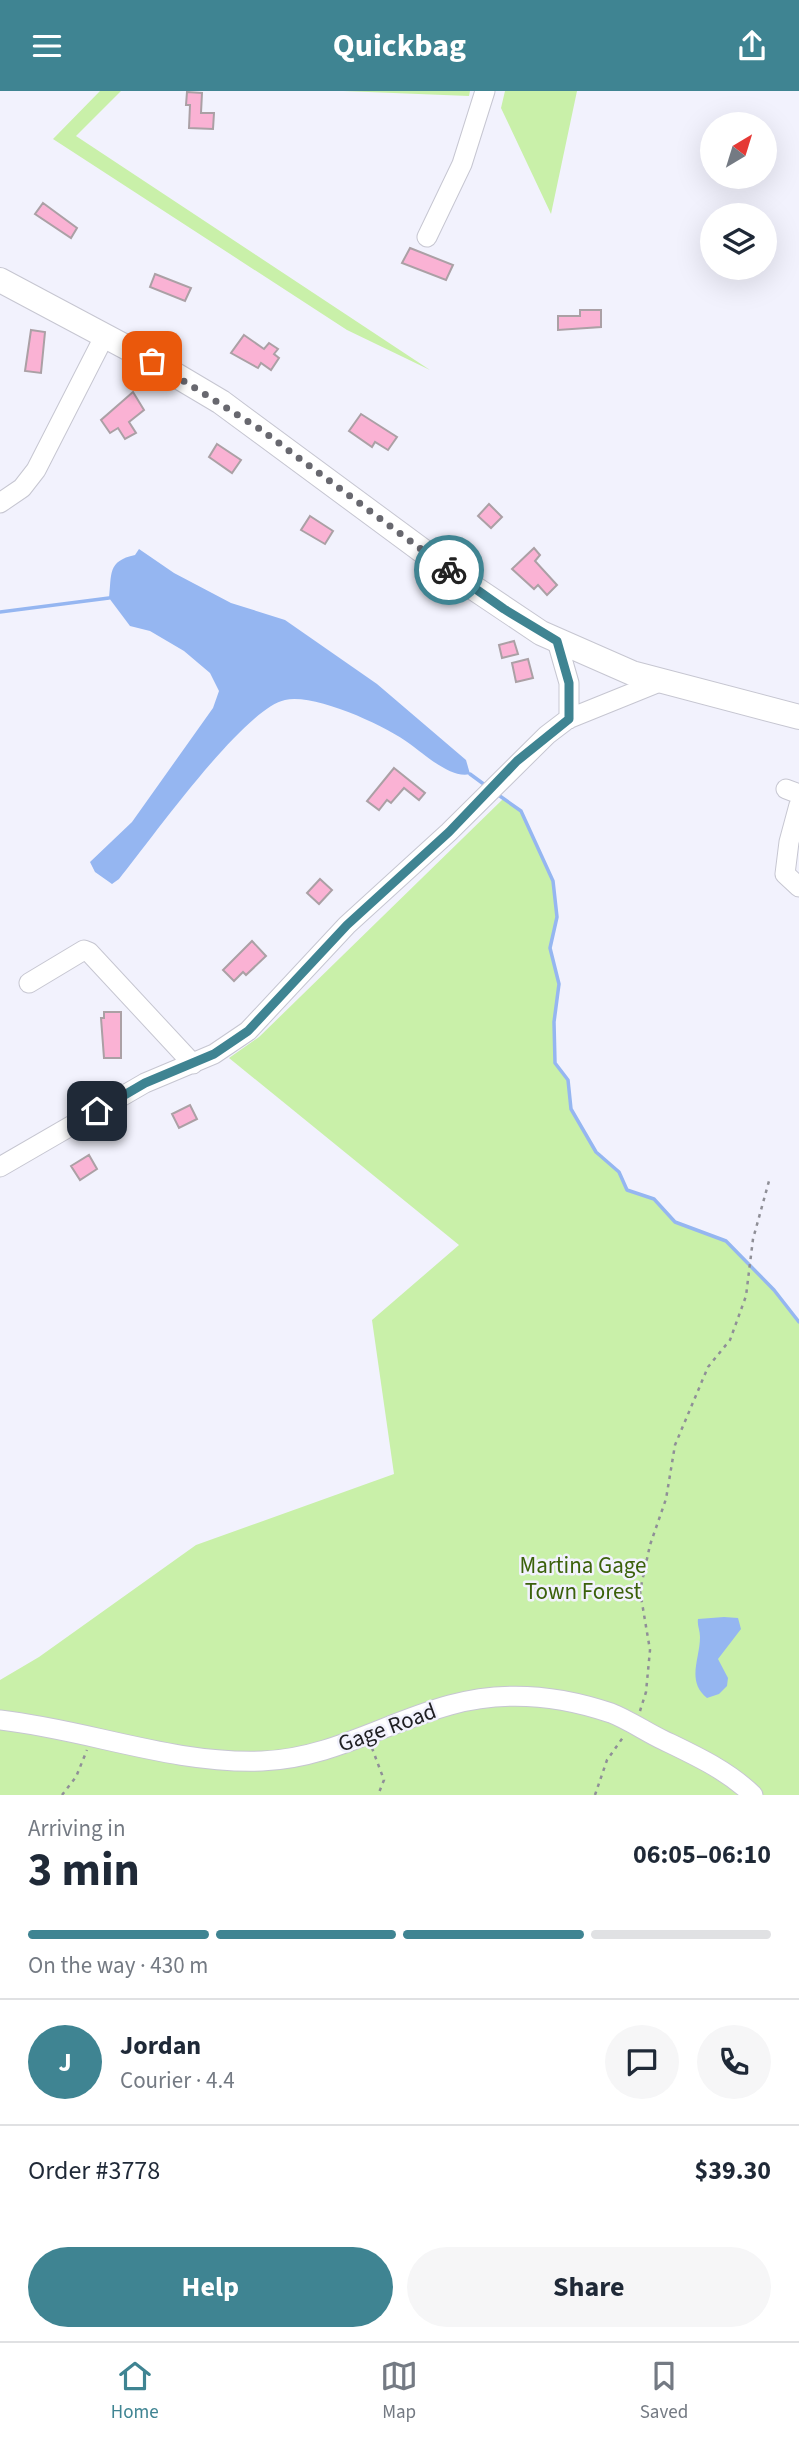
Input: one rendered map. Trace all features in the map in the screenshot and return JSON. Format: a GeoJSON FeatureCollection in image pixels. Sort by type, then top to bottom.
{"type":"FeatureCollection","features":[{"type":"Feature","properties":{"kind":"main road"},"geometry":{"type":"LineString","coordinates":[[0,280],[105,335],[221,403],[472,587],[557,641],[603,663],[799,717]]}},
{"type":"Feature","properties":{"kind":"street"},"geometry":{"type":"LineString","coordinates":[[427,237],[462,164],[485,91]]}},
{"type":"Feature","properties":{"kind":"street"},"geometry":{"type":"LineString","coordinates":[[0,503],[22,488],[36,470],[105,335]]}},
{"type":"Feature","properties":{"kind":"street"},"geometry":{"type":"LineString","coordinates":[[557,641],[569,683],[569,719]]}},
{"type":"Feature","properties":{"kind":"street"},"geometry":{"type":"LineString","coordinates":[[0,1167],[145,1083],[193,1064],[248,1031],[347,925],[449,832],[517,761],[569,719],[662,681]]}},
{"type":"Feature","properties":{"kind":"street"},"geometry":{"type":"LineString","coordinates":[[799,805],[789,842],[785,874],[799,887]]}},
{"type":"Feature","properties":{"kind":"street"},"geometry":{"type":"LineString","coordinates":[[29,983],[84,950],[89,952],[193,1064]]}},
{"type":"Feature","properties":{"kind":"street","name":"Gage Road"},"geometry":{"type":"LineString","coordinates":[[0,1720],[92,1737],[137,1749],[198,1758],[262,1761],[299,1757],[449,1705],[499,1695],[544,1696],[613,1714],[707,1761],[753,1795]]}},
{"type":"Feature","properties":{"kind":"path"},"geometry":{"type":"LineString","coordinates":[[595,1795],[607,1760],[621,1738],[635,1726],[646,1692],[650,1650],[640,1591],[650,1545],[666,1499],[674,1445],[708,1367],[730,1340],[746,1296],[753,1240],[769,1181]]}},
{"type":"Feature","properties":{"kind":"path"},"geometry":{"type":"LineString","coordinates":[[367,1735],[384,1780],[378,1795]]}},
{"type":"Feature","properties":{"kind":"path"},"geometry":{"type":"LineString","coordinates":[[62,1795],[76,1777],[92,1737]]}},
{"type":"Feature","properties":{"kind":"green space"},"geometry":{"type":"Polygon","coordinates":[[[100,91],[121,91],[76,136],[430,370],[347,330],[53,139],[100,91]]]}},
{"type":"Feature","properties":{"kind":"green space"},"geometry":{"type":"Polygon","coordinates":[[[343,91],[470,91],[469,96],[343,91]]]}},
{"type":"Feature","properties":{"kind":"green space"},"geometry":{"type":"Polygon","coordinates":[[[505,91],[577,91],[551,214],[501,108],[505,91]]]}},
{"type":"Feature","properties":{"kind":"green space","name":"Martina Gage Town Forest"},"geometry":{"type":"Polygon","coordinates":[[[503,799],[521,811],[553,881],[557,917],[550,948],[559,984],[554,1022],[555,1062],[568,1080],[572,1109],[596,1152],[619,1172],[627,1189],[654,1199],[675,1222],[726,1241],[774,1290],[799,1322],[799,1795],[0,1795],[0,1680],[39,1657],[196,1545],[394,1474],[372,1320],[459,1245],[229,1058],[259,1037],[503,799]]]}},
{"type":"Feature","properties":{"kind":"water"},"geometry":{"type":"Polygon","coordinates":[[[139,549],[174,573],[231,603],[285,620],[377,684],[466,760],[470,774],[463,775],[446,769],[368,720],[314,701],[285,700],[267,709],[246,726],[222,751],[119,879],[112,884],[95,872],[90,862],[132,822],[213,708],[219,691],[210,673],[184,651],[150,631],[130,626],[109,598],[111,575],[115,565],[135,555],[139,549]]]}},
{"type":"Feature","properties":{"kind":"water"},"geometry":{"type":"Polygon","coordinates":[[[738,1618],[741,1629],[718,1659],[728,1678],[727,1686],[719,1694],[707,1698],[697,1684],[696,1677],[700,1637],[698,1619],[738,1618]]]}},
{"type":"Feature","properties":{"kind":"building"},"geometry":{"type":"Polygon","coordinates":[[[187,92],[202,93],[201,113],[214,113],[213,129],[189,128],[190,105],[186,105],[187,92]]]}},
{"type":"Feature","properties":{"kind":"building"},"geometry":{"type":"Polygon","coordinates":[[[43,203],[77,228],[71,238],[35,214],[43,203]]]}},
{"type":"Feature","properties":{"kind":"building"},"geometry":{"type":"Polygon","coordinates":[[[410,248],[453,265],[446,280],[402,263],[410,248]]]}},
{"type":"Feature","properties":{"kind":"building"},"geometry":{"type":"Polygon","coordinates":[[[155,274],[191,288],[185,301],[150,287],[155,274]]]}},
{"type":"Feature","properties":{"kind":"building"},"geometry":{"type":"Polygon","coordinates":[[[580,310],[601,310],[601,327],[558,330],[558,316],[580,316],[580,310]]]}},
{"type":"Feature","properties":{"kind":"building"},"geometry":{"type":"Polygon","coordinates":[[[31,330],[45,332],[41,373],[25,371],[31,330]]]}},
{"type":"Feature","properties":{"kind":"building"},"geometry":{"type":"Polygon","coordinates":[[[244,335],[264,349],[269,343],[278,349],[274,354],[279,358],[271,370],[261,363],[258,368],[231,353],[244,335]]]}},
{"type":"Feature","properties":{"kind":"building"},"geometry":{"type":"Polygon","coordinates":[[[133,392],[144,410],[129,422],[136,433],[125,439],[118,428],[110,433],[101,420],[133,392]]]}},
{"type":"Feature","properties":{"kind":"building"},"geometry":{"type":"Polygon","coordinates":[[[361,414],[397,437],[388,450],[375,442],[372,447],[349,431],[361,414]]]}},
{"type":"Feature","properties":{"kind":"building"},"geometry":{"type":"Polygon","coordinates":[[[217,444],[241,460],[232,473],[209,457],[217,444]]]}},
{"type":"Feature","properties":{"kind":"building"},"geometry":{"type":"Polygon","coordinates":[[[489,504],[502,517],[491,528],[478,516],[489,504]]]}},
{"type":"Feature","properties":{"kind":"building"},"geometry":{"type":"Polygon","coordinates":[[[310,516],[333,531],[325,544],[301,530],[310,516]]]}},
{"type":"Feature","properties":{"kind":"building"},"geometry":{"type":"Polygon","coordinates":[[[534,548],[540,555],[535,561],[557,585],[547,595],[538,585],[534,589],[512,569],[534,548]]]}},
{"type":"Feature","properties":{"kind":"building"},"geometry":{"type":"Polygon","coordinates":[[[514,641],[518,654],[502,658],[499,645],[514,641]]]}},
{"type":"Feature","properties":{"kind":"building"},"geometry":{"type":"Polygon","coordinates":[[[528,659],[533,678],[516,682],[512,663],[528,659]]]}},
{"type":"Feature","properties":{"kind":"building"},"geometry":{"type":"Polygon","coordinates":[[[394,768],[425,793],[419,800],[404,788],[391,803],[387,800],[379,810],[367,801],[394,768]]]}},
{"type":"Feature","properties":{"kind":"building"},"geometry":{"type":"Polygon","coordinates":[[[320,879],[332,890],[319,904],[307,893],[320,879]]]}},
{"type":"Feature","properties":{"kind":"building"},"geometry":{"type":"Polygon","coordinates":[[[252,941],[266,956],[246,975],[243,972],[234,981],[223,970],[252,941]]]}},
{"type":"Feature","properties":{"kind":"building"},"geometry":{"type":"Polygon","coordinates":[[[104,1012],[121,1012],[121,1058],[104,1058],[101,1018],[104,1018],[104,1012]]]}},
{"type":"Feature","properties":{"kind":"building"},"geometry":{"type":"Polygon","coordinates":[[[190,1105],[197,1119],[179,1128],[172,1114],[190,1105]]]}},
{"type":"Feature","properties":{"kind":"building"},"geometry":{"type":"Polygon","coordinates":[[[89,1155],[97,1169],[80,1180],[71,1166],[89,1155]]]}},
{"type":"Feature","properties":{"kind":"waterway"},"geometry":{"type":"LineString","coordinates":[[0,612],[109,598]]}},
{"type":"Feature","properties":{"kind":"waterway"},"geometry":{"type":"LineString","coordinates":[[470,774],[485,785]]}},
{"type":"Feature","properties":{"kind":"waterway"},"geometry":{"type":"LineString","coordinates":[[497,794],[521,811],[553,881],[557,917],[550,948],[559,984],[554,1022],[555,1063],[568,1080],[571,1109],[596,1152],[619,1172],[627,1190],[654,1199],[675,1222],[726,1241],[774,1290],[799,1322]]}},
{"type":"Feature","properties":{"kind":"way so far"},"geometry":{"type":"LineString","coordinates":[[152,361],[260,429],[449,570]]}},
{"type":"Feature","properties":{"kind":"route"},"geometry":{"type":"LineString","coordinates":[[97,1111],[145,1083],[214,1054],[248,1031],[347,925],[449,832],[517,761],[569,719],[569,683],[557,641],[504,609],[449,570]]}}]}
